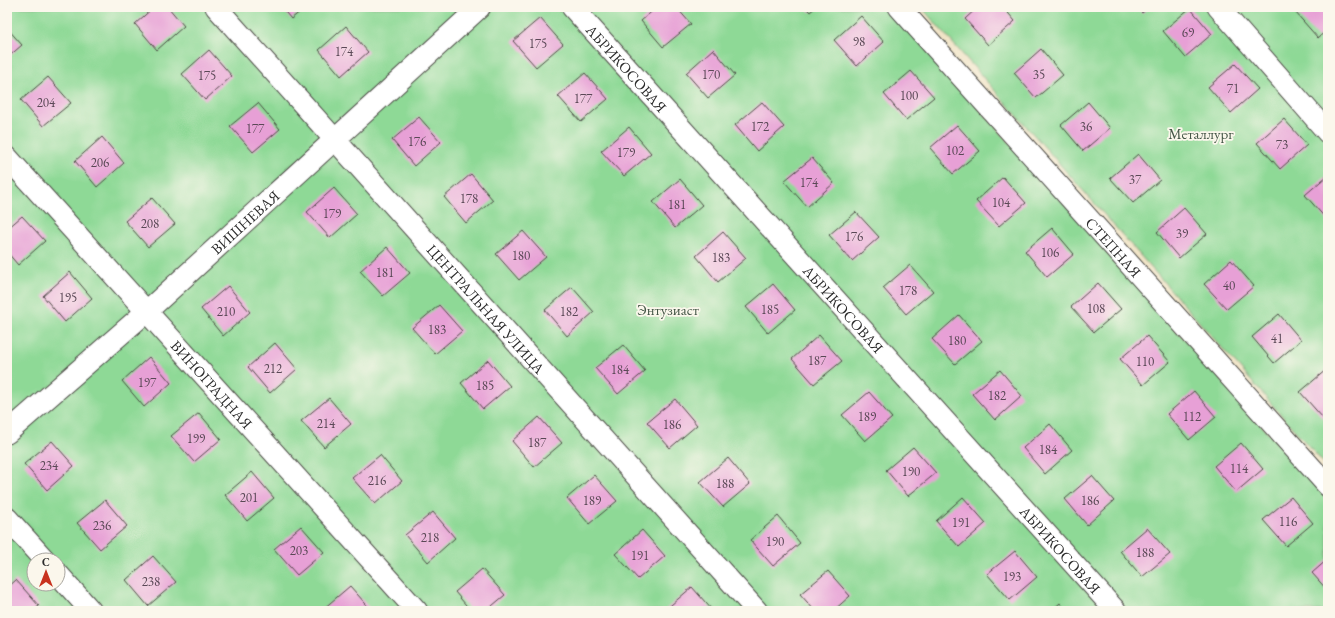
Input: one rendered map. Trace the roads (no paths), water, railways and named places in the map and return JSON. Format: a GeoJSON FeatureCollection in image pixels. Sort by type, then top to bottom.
{"type":"FeatureCollection","features":[{"type":"Feature","properties":{"kind":"street","name":"ЦЕНТРАЛЬНАЯ УЛИЦА"},"geometry":{"type":"LineString","coordinates":[[216,7],[757,611]]}},
{"type":"Feature","properties":{"kind":"street","name":"ВИШНЕВАЯ"},"geometry":{"type":"LineString","coordinates":[[7,433],[146,312],[480,7]]}},
{"type":"Feature","properties":{"kind":"street","name":"АБРИКОСОВАЯ"},"geometry":{"type":"LineString","coordinates":[[572,7],[1116,611]]}},
{"type":"Feature","properties":{"kind":"street","name":"СТЕПНАЯ"},"geometry":{"type":"LineString","coordinates":[[899,7],[1328,486]]}},
{"type":"Feature","properties":{"kind":"street"},"geometry":{"type":"LineString","coordinates":[[1218,7],[1328,133]]}},
{"type":"Feature","properties":{"kind":"street","name":"ВИНОГРАДНАЯ"},"geometry":{"type":"LineString","coordinates":[[7,157],[417,611]]}},
{"type":"Feature","properties":{"kind":"street"},"geometry":{"type":"LineString","coordinates":[[7,518],[38,552]]}},
{"type":"Feature","properties":{"kind":"street"},"geometry":{"type":"LineString","coordinates":[[66,583],[91,611]]}},
{"type":"Feature","properties":{"kind":"park label","name":"Металлург"},"geometry":{"type":"Point","coordinates":[1201,133]}},
{"type":"Feature","properties":{"kind":"park label","name":"Энтузиаст"},"geometry":{"type":"Point","coordinates":[668,309]}}]}
